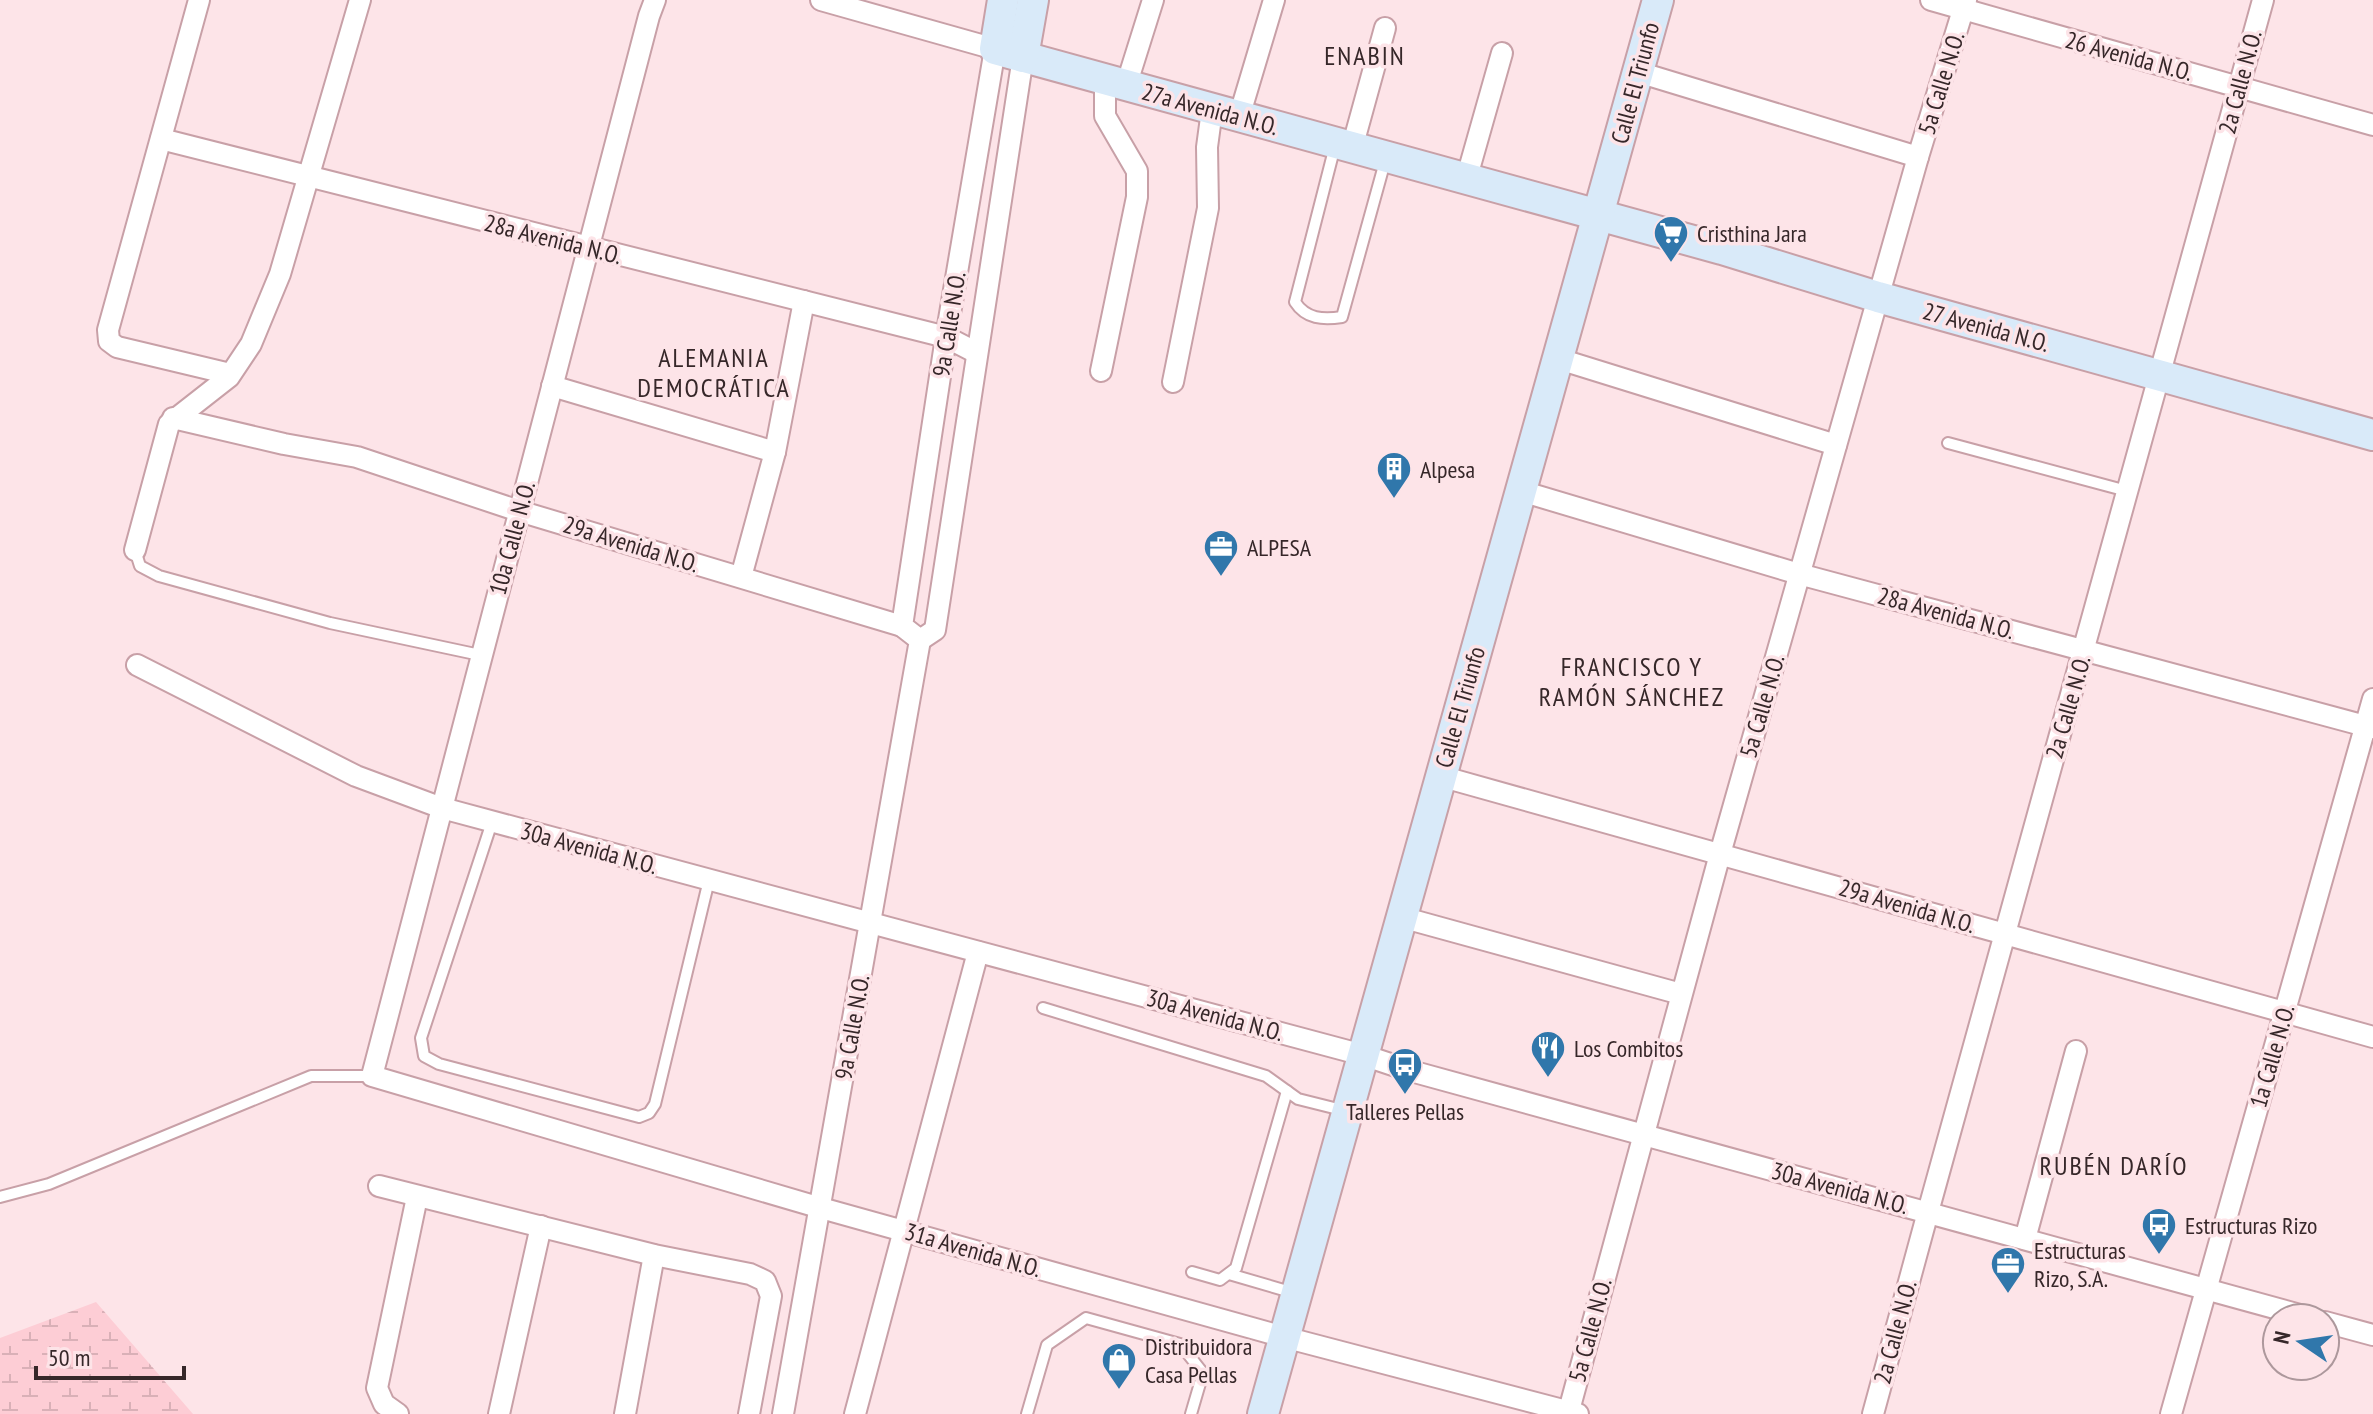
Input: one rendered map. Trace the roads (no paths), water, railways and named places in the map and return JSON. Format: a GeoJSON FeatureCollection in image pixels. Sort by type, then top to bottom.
{"type":"FeatureCollection","features":[{"type":"Feature","properties":{"kind":"main road","name":"9a Calle N.O."},"geometry":{"type":"LineString","coordinates":[[1003,0],[1009,53]]}},
{"type":"Feature","properties":{"kind":"main road","name":"9a Calle N.O."},"geometry":{"type":"LineString","coordinates":[[1009,53],[1033,0]]}},
{"type":"Feature","properties":{"kind":"main road","name":"Calle El Triunfo"},"geometry":{"type":"LineString","coordinates":[[1263,1414],[1658,0]]}},
{"type":"Feature","properties":{"kind":"main road","name":"27a Avenida N.O."},"geometry":{"type":"LineString","coordinates":[[1009,53],[1599,217]]}},
{"type":"Feature","properties":{"kind":"main road","name":"27 Avenida N.O."},"geometry":{"type":"LineString","coordinates":[[1599,217],[1722,249],[1878,297],[2373,435]]}},
{"type":"Feature","properties":{"kind":"street"},"geometry":{"type":"LineString","coordinates":[[199,0],[108,330],[109,341],[117,347],[230,374]]}},
{"type":"Feature","properties":{"kind":"street"},"geometry":{"type":"LineString","coordinates":[[135,550],[169,424],[230,374],[251,344],[280,274],[360,0]]}},
{"type":"Feature","properties":{"kind":"street","name":"10a Calle N.O."},"geometry":{"type":"LineString","coordinates":[[372,1076],[480,655],[655,0]]}},
{"type":"Feature","properties":{"kind":"street","name":"27a Avenida N.O."},"geometry":{"type":"LineString","coordinates":[[821,0],[1009,53]]}},
{"type":"Feature","properties":{"kind":"street"},"geometry":{"type":"LineString","coordinates":[[1101,371],[1137,197],[1137,171],[1105,116],[1116,83],[1153,0]]}},
{"type":"Feature","properties":{"kind":"street"},"geometry":{"type":"LineString","coordinates":[[1173,382],[1208,208],[1207,147],[1226,113],[1274,0]]}},
{"type":"Feature","properties":{"kind":"street","name":"26 Avenida N.O."},"geometry":{"type":"LineString","coordinates":[[1931,0],[1964,5],[2373,125]]}},
{"type":"Feature","properties":{"kind":"street","name":"2a Calle N.O."},"geometry":{"type":"LineString","coordinates":[[1873,1414],[2263,0]]}},
{"type":"Feature","properties":{"kind":"street","name":"5a Calle N.O."},"geometry":{"type":"LineString","coordinates":[[1571,1413],[1642,1134],[1720,854],[1964,5]]}},
{"type":"Feature","properties":{"kind":"street"},"geometry":{"type":"LineString","coordinates":[[1344,146],[1385,28]]}},
{"type":"Feature","properties":{"kind":"street","name":"9a Calle N.O."},"geometry":{"type":"LineString","coordinates":[[902,626],[946,337],[1009,53]]}},
{"type":"Feature","properties":{"kind":"street","name":"9a Calle N.O."},"geometry":{"type":"LineString","coordinates":[[783,1414],[920,640],[935,630],[977,353],[1009,53]]}},
{"type":"Feature","properties":{"kind":"street"},"geometry":{"type":"LineString","coordinates":[[1466,180],[1502,53]]}},
{"type":"Feature","properties":{"kind":"street"},"geometry":{"type":"LineString","coordinates":[[1638,72],[1918,157]]}},
{"type":"Feature","properties":{"kind":"street","name":"28a Avenida N.O."},"geometry":{"type":"LineString","coordinates":[[161,139],[946,337],[977,353]]}},
{"type":"Feature","properties":{"kind":"street"},"geometry":{"type":"LineString","coordinates":[[741,577],[775,452],[804,301]]}},
{"type":"Feature","properties":{"kind":"street"},"geometry":{"type":"LineString","coordinates":[[1559,359],[1836,445]]}},
{"type":"Feature","properties":{"kind":"street"},"geometry":{"type":"LineString","coordinates":[[552,386],[775,452]]}},
{"type":"Feature","properties":{"kind":"street","name":"29a Avenida N.O."},"geometry":{"type":"LineString","coordinates":[[173,418],[284,444],[357,457],[519,511],[902,626]]}},
{"type":"Feature","properties":{"kind":"street","name":"28a Avenida N.O."},"geometry":{"type":"LineString","coordinates":[[1521,491],[1799,574],[2369,727]]}},
{"type":"Feature","properties":{"kind":"street"},"geometry":{"type":"LineString","coordinates":[[902,626],[920,640]]}},
{"type":"Feature","properties":{"kind":"street","name":"30a Avenida N.O."},"geometry":{"type":"LineString","coordinates":[[137,665],[356,776],[442,808],[1363,1055],[1411,1071],[2261,1304]]}},
{"type":"Feature","properties":{"kind":"street","name":"1a Calle N.O."},"geometry":{"type":"LineString","coordinates":[[2171,1414],[2284,1012],[2369,727],[2373,699]]}},
{"type":"Feature","properties":{"kind":"street","name":"29a Avenida N.O."},"geometry":{"type":"LineString","coordinates":[[1440,776],[2373,1037]]}},
{"type":"Feature","properties":{"kind":"street"},"geometry":{"type":"LineString","coordinates":[[1401,917],[1681,994]]}},
{"type":"Feature","properties":{"kind":"street"},"geometry":{"type":"LineString","coordinates":[[855,1414],[978,952]]}},
{"type":"Feature","properties":{"kind":"street"},"geometry":{"type":"LineString","coordinates":[[2025,1239],[2076,1051]]}},
{"type":"Feature","properties":{"kind":"street","name":"31a Avenida N.O."},"geometry":{"type":"LineString","coordinates":[[372,1076],[821,1208],[1571,1413]]}},
{"type":"Feature","properties":{"kind":"street"},"geometry":{"type":"LineString","coordinates":[[379,1186],[654,1255],[750,1274],[765,1281],[771,1296],[749,1414]]}},
{"type":"Feature","properties":{"kind":"street"},"geometry":{"type":"LineString","coordinates":[[398,1414],[384,1404],[377,1388],[417,1197]]}},
{"type":"Feature","properties":{"kind":"street"},"geometry":{"type":"LineString","coordinates":[[499,1414],[541,1226]]}},
{"type":"Feature","properties":{"kind":"street"},"geometry":{"type":"LineString","coordinates":[[625,1414],[654,1255]]}},
{"type":"Feature","properties":{"kind":"street"},"geometry":{"type":"LineString","coordinates":[[2341,1326],[2373,1335]]}},
{"type":"Feature","properties":{"kind":"lane"},"geometry":{"type":"LineString","coordinates":[[1344,146],[1295,302],[1301,311],[1323,320],[1342,317],[1386,158]]}},
{"type":"Feature","properties":{"kind":"lane"},"geometry":{"type":"LineString","coordinates":[[1948,443],[2127,491]]}},
{"type":"Feature","properties":{"kind":"lane"},"geometry":{"type":"LineString","coordinates":[[135,550],[140,566],[159,576],[330,623],[480,655]]}},
{"type":"Feature","properties":{"kind":"lane"},"geometry":{"type":"LineString","coordinates":[[492,822],[421,1038],[424,1056],[439,1064],[639,1117],[649,1113],[655,1104],[709,880]]}},
{"type":"Feature","properties":{"kind":"lane"},"geometry":{"type":"LineString","coordinates":[[1043,1008],[1266,1076],[1298,1099],[1348,1111]]}},
{"type":"Feature","properties":{"kind":"lane"},"geometry":{"type":"LineString","coordinates":[[0,1197],[49,1184],[311,1076],[372,1076]]}},
{"type":"Feature","properties":{"kind":"lane"},"geometry":{"type":"LineString","coordinates":[[1192,1272],[1220,1280],[1236,1268],[1287,1091]]}},
{"type":"Feature","properties":{"kind":"lane"},"geometry":{"type":"LineString","coordinates":[[1229,1274],[1296,1294]]}},
{"type":"Feature","properties":{"kind":"lane"},"geometry":{"type":"LineString","coordinates":[[1027,1414],[1047,1345],[1086,1318],[1180,1344],[1203,1373],[1191,1414]]}},
{"type":"Feature","properties":{"kind":"place","name":"Cristhina Jara"},"geometry":{"type":"Point","coordinates":[1671,264]}},
{"type":"Feature","properties":{"kind":"place","name":"Alpesa"},"geometry":{"type":"Point","coordinates":[1394,500]}},
{"type":"Feature","properties":{"kind":"place","name":"ALPESA"},"geometry":{"type":"Point","coordinates":[1221,578]}},
{"type":"Feature","properties":{"kind":"place","name":"Los Combitos"},"geometry":{"type":"Point","coordinates":[1548,1079]}},
{"type":"Feature","properties":{"kind":"place","name":"Talleres Pellas"},"geometry":{"type":"Point","coordinates":[1405,1096]}},
{"type":"Feature","properties":{"kind":"place","name":"Estructuras Rizo"},"geometry":{"type":"Point","coordinates":[2159,1256]}},
{"type":"Feature","properties":{"kind":"place","name":"Estructuras Rizo, S.A."},"geometry":{"type":"Point","coordinates":[2008,1295]}},
{"type":"Feature","properties":{"kind":"place","name":"Distribuidora Casa Pellas"},"geometry":{"type":"Point","coordinates":[1119,1391]}},
{"type":"Feature","properties":{"kind":"district","name":"ENABIN"},"geometry":{"type":"Point","coordinates":[1365,55]}},
{"type":"Feature","properties":{"kind":"district","name":"ALEMANIA DEMOCRÁTICA"},"geometry":{"type":"Point","coordinates":[714,372]}},
{"type":"Feature","properties":{"kind":"district","name":"FRANCISCO Y RAMÓN SÁNCHEZ"},"geometry":{"type":"Point","coordinates":[1632,681]}},
{"type":"Feature","properties":{"kind":"district","name":"RUBÉN DARÍO"},"geometry":{"type":"Point","coordinates":[2114,1165]}}]}
